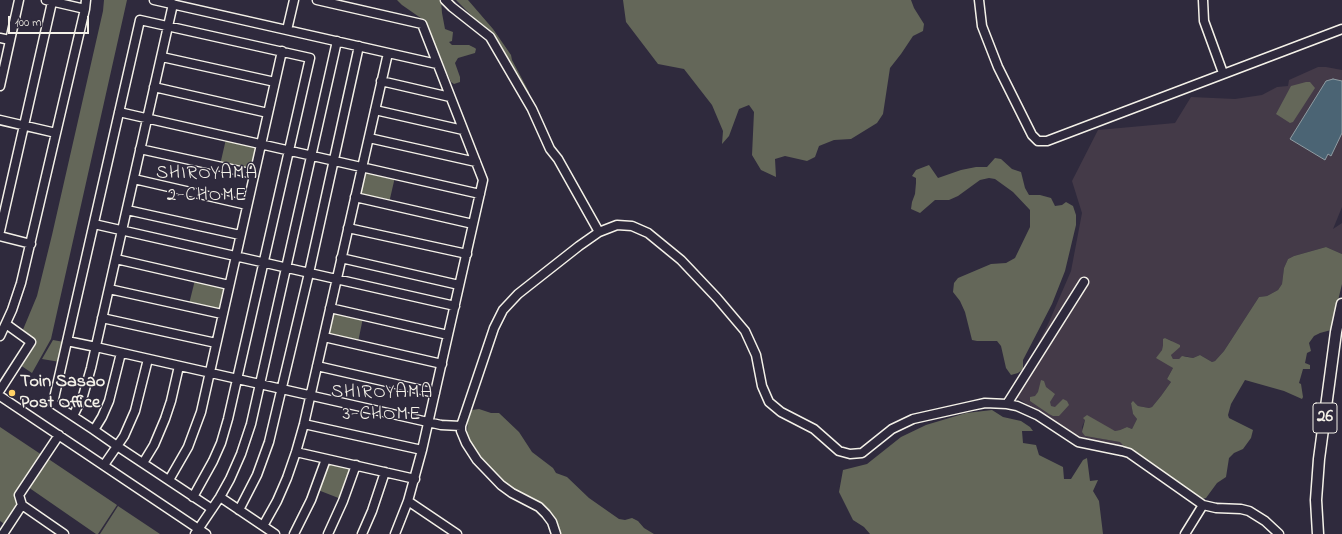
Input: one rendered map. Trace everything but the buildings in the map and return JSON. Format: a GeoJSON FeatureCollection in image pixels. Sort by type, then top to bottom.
{"type":"FeatureCollection","features":[{"type":"Feature","properties":{"kind":"main road","name":"26"},"geometry":{"type":"LineString","coordinates":[[1318,534],[1316,500],[1319,459],[1335,339],[1342,304]]}},
{"type":"Feature","properties":{"kind":"street"},"geometry":{"type":"LineString","coordinates":[[0,86],[20,0]]}},
{"type":"Feature","properties":{"kind":"street"},"geometry":{"type":"LineString","coordinates":[[0,336],[19,291],[86,0]]}},
{"type":"Feature","properties":{"kind":"street"},"geometry":{"type":"LineString","coordinates":[[154,0],[437,64]]}},
{"type":"Feature","properties":{"kind":"street"},"geometry":{"type":"LineString","coordinates":[[287,30],[294,0]]}},
{"type":"Feature","properties":{"kind":"street"},"geometry":{"type":"LineString","coordinates":[[317,0],[422,24],[483,180],[415,479],[396,531],[405,534]]}},
{"type":"Feature","properties":{"kind":"street"},"geometry":{"type":"LineString","coordinates":[[445,0],[490,37],[529,103],[542,128],[550,149],[558,159],[599,232]]}},
{"type":"Feature","properties":{"kind":"street"},"geometry":{"type":"LineString","coordinates":[[978,0],[982,26],[998,67],[1032,135],[1038,141],[1047,141],[1342,29]]}},
{"type":"Feature","properties":{"kind":"street"},"geometry":{"type":"LineString","coordinates":[[1203,0],[1204,21],[1223,74]]}},
{"type":"Feature","properties":{"kind":"street"},"geometry":{"type":"LineString","coordinates":[[0,231],[24,126],[49,1],[85,9]]}},
{"type":"Feature","properties":{"kind":"street"},"geometry":{"type":"LineString","coordinates":[[73,416],[83,396],[96,347],[173,4]]}},
{"type":"Feature","properties":{"kind":"street"},"geometry":{"type":"LineString","coordinates":[[193,497],[209,469],[221,443],[228,419],[310,58],[140,20],[53,403],[193,497],[212,509]]}},
{"type":"Feature","properties":{"kind":"street"},"geometry":{"type":"LineString","coordinates":[[0,38],[10,40]]}},
{"type":"Feature","properties":{"kind":"street"},"geometry":{"type":"LineString","coordinates":[[197,532],[230,479],[247,438],[337,41]]}},
{"type":"Feature","properties":{"kind":"street"},"geometry":{"type":"LineString","coordinates":[[239,510],[257,475],[267,448],[309,273],[359,46]]}},
{"type":"Feature","properties":{"kind":"street"},"geometry":{"type":"LineString","coordinates":[[169,480],[183,456],[195,429],[202,405],[282,51]]}},
{"type":"Feature","properties":{"kind":"street"},"geometry":{"type":"LineString","coordinates":[[263,526],[283,488],[304,424],[388,53]]}},
{"type":"Feature","properties":{"kind":"street"},"geometry":{"type":"LineString","coordinates":[[162,57],[275,82]]}},
{"type":"Feature","properties":{"kind":"street"},"geometry":{"type":"LineString","coordinates":[[381,81],[450,97]]}},
{"type":"Feature","properties":{"kind":"street"},"geometry":{"type":"LineString","coordinates":[[154,87],[268,113]]}},
{"type":"Feature","properties":{"kind":"street"},"geometry":{"type":"LineString","coordinates":[[375,110],[463,130]]}},
{"type":"Feature","properties":{"kind":"street"},"geometry":{"type":"LineString","coordinates":[[119,112],[480,194]]}},
{"type":"Feature","properties":{"kind":"street"},"geometry":{"type":"LineString","coordinates":[[0,120],[56,134]]}},
{"type":"Feature","properties":{"kind":"street"},"geometry":{"type":"LineString","coordinates":[[368,138],[476,162]]}},
{"type":"Feature","properties":{"kind":"street"},"geometry":{"type":"LineString","coordinates":[[140,149],[254,174]]}},
{"type":"Feature","properties":{"kind":"street"},"geometry":{"type":"LineString","coordinates":[[134,179],[247,205]]}},
{"type":"Feature","properties":{"kind":"street"},"geometry":{"type":"LineString","coordinates":[[355,197],[473,224]]}},
{"type":"Feature","properties":{"kind":"street"},"geometry":{"type":"LineString","coordinates":[[127,210],[240,235]]}},
{"type":"Feature","properties":{"kind":"street"},"geometry":{"type":"LineString","coordinates":[[94,224],[455,306]]}},
{"type":"Feature","properties":{"kind":"street"},"geometry":{"type":"LineString","coordinates":[[556,534],[552,522],[546,514],[539,508],[501,485],[477,460],[466,443],[460,426],[494,328],[503,310],[518,294],[599,232],[617,225],[632,226],[648,233],[681,260],[745,330],[756,355],[762,386],[769,402],[781,412],[814,429],[839,451],[850,454],[862,453],[892,429],[912,419],[971,406],[985,404],[1007,404],[1017,406],[1036,415],[1078,442],[1122,451],[1129,454],[1203,505],[1216,508],[1241,509],[1249,511],[1265,521],[1279,534]]}},
{"type":"Feature","properties":{"kind":"street"},"geometry":{"type":"LineString","coordinates":[[348,228],[466,254]]}},
{"type":"Feature","properties":{"kind":"street"},"geometry":{"type":"LineString","coordinates":[[0,236],[31,244]]}},
{"type":"Feature","properties":{"kind":"street"},"geometry":{"type":"LineString","coordinates":[[341,258],[459,285]]}},
{"type":"Feature","properties":{"kind":"street"},"geometry":{"type":"LineString","coordinates":[[116,260],[229,285]]}},
{"type":"Feature","properties":{"kind":"street"},"geometry":{"type":"LineString","coordinates":[[1007,404],[1084,282]]}},
{"type":"Feature","properties":{"kind":"street"},"geometry":{"type":"LineString","coordinates":[[109,289],[222,314]]}},
{"type":"Feature","properties":{"kind":"street"},"geometry":{"type":"LineString","coordinates":[[330,308],[448,335]]}},
{"type":"Feature","properties":{"kind":"street"},"geometry":{"type":"LineString","coordinates":[[102,318],[216,343]]}},
{"type":"Feature","properties":{"kind":"street"},"geometry":{"type":"LineString","coordinates":[[0,390],[31,342],[6,324]]}},
{"type":"Feature","properties":{"kind":"street"},"geometry":{"type":"LineString","coordinates":[[324,337],[442,364]]}},
{"type":"Feature","properties":{"kind":"street"},"geometry":{"type":"LineString","coordinates":[[67,341],[441,425],[460,426]]}},
{"type":"Feature","properties":{"kind":"street"},"geometry":{"type":"LineString","coordinates":[[94,430],[110,400],[121,353]]}},
{"type":"Feature","properties":{"kind":"street"},"geometry":{"type":"LineString","coordinates":[[104,465],[117,446],[135,411],[148,359]]}},
{"type":"Feature","properties":{"kind":"street"},"geometry":{"type":"LineString","coordinates":[[143,463],[154,445],[166,419],[179,366]]}},
{"type":"Feature","properties":{"kind":"street"},"geometry":{"type":"LineString","coordinates":[[317,366],[435,393]]}},
{"type":"Feature","properties":{"kind":"street"},"geometry":{"type":"LineString","coordinates":[[0,396],[104,465],[197,532],[206,534]]}},
{"type":"Feature","properties":{"kind":"street"},"geometry":{"type":"LineString","coordinates":[[304,424],[422,450]]}},
{"type":"Feature","properties":{"kind":"street"},"geometry":{"type":"LineString","coordinates":[[59,435],[19,495],[22,505],[64,534]]}},
{"type":"Feature","properties":{"kind":"street"},"geometry":{"type":"LineString","coordinates":[[296,452],[415,479]]}},
{"type":"Feature","properties":{"kind":"street"},"geometry":{"type":"LineString","coordinates":[[294,534],[311,500],[326,459]]}},
{"type":"Feature","properties":{"kind":"street"},"geometry":{"type":"LineString","coordinates":[[328,534],[343,501],[356,465]]}},
{"type":"Feature","properties":{"kind":"street"},"geometry":{"type":"LineString","coordinates":[[362,534],[372,511],[385,472]]}},
{"type":"Feature","properties":{"kind":"street"},"geometry":{"type":"LineString","coordinates":[[220,497],[275,534]]}},
{"type":"Feature","properties":{"kind":"street"},"geometry":{"type":"LineString","coordinates":[[408,501],[458,534]]}},
{"type":"Feature","properties":{"kind":"street"},"geometry":{"type":"LineString","coordinates":[[7,533],[22,505]]}},
{"type":"Feature","properties":{"kind":"street"},"geometry":{"type":"LineString","coordinates":[[1185,534],[1203,505]]}},
{"type":"Feature","properties":{"kind":"shaded area"},"geometry":{"type":"Polygon","coordinates":[[[1318,67],[1342,70],[1342,207],[1333,229],[1342,223],[1342,254],[1326,247],[1288,259],[1284,268],[1282,284],[1278,290],[1267,296],[1259,297],[1224,351],[1215,361],[1212,362],[1200,355],[1193,358],[1185,356],[1179,359],[1173,359],[1171,355],[1173,352],[1172,341],[1165,338],[1162,350],[1158,356],[1173,368],[1167,379],[1171,382],[1152,407],[1149,408],[1138,406],[1131,402],[1133,414],[1137,419],[1132,429],[1127,427],[1115,431],[1085,420],[1082,427],[1085,436],[1121,442],[1125,447],[1082,440],[1018,398],[1009,395],[1029,362],[1049,322],[1071,271],[1082,213],[1072,181],[1098,130],[1175,123],[1191,97],[1235,99],[1262,95],[1277,87],[1288,86],[1289,80],[1318,67]]]}},
{"type":"Feature","properties":{"kind":"green space"},"geometry":{"type":"Polygon","coordinates":[[[104,0],[127,0],[51,339],[32,373],[20,365],[34,343],[22,332],[37,296],[103,11],[104,0]]]}},
{"type":"Feature","properties":{"kind":"green space"},"geometry":{"type":"Polygon","coordinates":[[[397,0],[441,0],[445,29],[453,32],[452,41],[449,42],[452,45],[469,45],[476,49],[475,53],[458,58],[455,63],[460,77],[460,82],[454,84],[451,82],[425,21],[397,0]]]}},
{"type":"Feature","properties":{"kind":"green space"},"geometry":{"type":"Polygon","coordinates":[[[456,0],[468,0],[493,29],[511,55],[512,60],[529,92],[529,97],[491,35],[456,0]]]}},
{"type":"Feature","properties":{"kind":"green space"},"geometry":{"type":"Polygon","coordinates":[[[623,0],[911,0],[924,24],[923,31],[913,36],[890,68],[883,114],[877,123],[851,139],[834,140],[819,146],[815,157],[807,161],[785,156],[775,159],[776,177],[761,170],[752,155],[754,112],[749,105],[739,109],[729,136],[722,144],[723,131],[712,105],[684,69],[658,64],[626,22],[623,0]]]}},
{"type":"Feature","properties":{"kind":"green space"},"geometry":{"type":"Polygon","coordinates":[[[1310,82],[1315,88],[1293,122],[1290,123],[1276,114],[1291,86],[1310,82]]]}},
{"type":"Feature","properties":{"kind":"green space"},"geometry":{"type":"Polygon","coordinates":[[[226,139],[257,146],[252,170],[220,165],[226,139]]]}},
{"type":"Feature","properties":{"kind":"green space"},"geometry":{"type":"Polygon","coordinates":[[[995,158],[1001,159],[1012,169],[1021,172],[1025,188],[1029,195],[1040,195],[1051,198],[1055,206],[1062,205],[1066,202],[1073,206],[1076,215],[1076,225],[1065,271],[1052,304],[1023,360],[1023,369],[1018,373],[1011,375],[1006,368],[1001,346],[997,341],[972,340],[965,312],[960,301],[953,292],[954,283],[958,278],[991,264],[1006,263],[1015,258],[1030,227],[1030,210],[1013,192],[995,179],[989,178],[980,180],[958,196],[949,200],[935,200],[920,213],[911,209],[916,183],[916,178],[912,176],[916,170],[929,165],[938,178],[961,170],[976,167],[987,167],[995,158]]]}},
{"type":"Feature","properties":{"kind":"green space"},"geometry":{"type":"Polygon","coordinates":[[[364,172],[395,177],[389,203],[359,195],[364,172]]]}},
{"type":"Feature","properties":{"kind":"green space"},"geometry":{"type":"Polygon","coordinates":[[[1326,247],[1342,254],[1342,284],[1331,330],[1314,336],[1309,343],[1311,351],[1307,353],[1305,363],[1310,365],[1310,369],[1303,369],[1299,383],[1301,384],[1303,397],[1302,399],[1284,391],[1245,380],[1231,404],[1228,415],[1229,418],[1253,430],[1251,438],[1243,449],[1234,453],[1229,458],[1226,477],[1217,483],[1206,498],[1197,498],[1120,442],[1085,436],[1082,432],[1085,420],[1083,418],[1087,415],[1115,431],[1127,427],[1132,429],[1137,419],[1133,414],[1131,403],[1133,401],[1138,406],[1149,408],[1152,407],[1161,396],[1171,382],[1167,379],[1173,368],[1156,358],[1162,350],[1163,339],[1165,338],[1180,345],[1180,347],[1171,355],[1173,359],[1179,359],[1182,356],[1193,358],[1200,355],[1212,362],[1215,361],[1224,351],[1259,297],[1267,296],[1278,290],[1282,284],[1284,268],[1288,259],[1326,247]]]}},
{"type":"Feature","properties":{"kind":"green space"},"geometry":{"type":"Polygon","coordinates":[[[195,280],[225,287],[221,310],[189,304],[195,280]]]}},
{"type":"Feature","properties":{"kind":"green space"},"geometry":{"type":"Polygon","coordinates":[[[332,311],[363,318],[358,342],[328,336],[332,311]]]}},
{"type":"Feature","properties":{"kind":"green space"},"geometry":{"type":"Polygon","coordinates":[[[53,340],[64,342],[60,362],[42,359],[53,340]]]}},
{"type":"Feature","properties":{"kind":"green space"},"geometry":{"type":"Polygon","coordinates":[[[1041,380],[1044,381],[1046,387],[1055,394],[1050,402],[1051,406],[1055,407],[1063,399],[1067,401],[1069,405],[1059,416],[1049,414],[1030,401],[1030,397],[1035,396],[1038,392],[1041,380]]]}},
{"type":"Feature","properties":{"kind":"green space"},"geometry":{"type":"Polygon","coordinates":[[[479,409],[491,413],[499,413],[519,432],[532,452],[553,468],[556,473],[567,477],[589,498],[619,519],[625,520],[632,518],[654,534],[559,534],[558,527],[506,486],[471,445],[467,435],[468,414],[472,410],[479,409]]]}},
{"type":"Feature","properties":{"kind":"green space"},"geometry":{"type":"Polygon","coordinates":[[[992,410],[1003,417],[1021,421],[1030,427],[1033,431],[1022,431],[1023,443],[1036,445],[1039,455],[1063,467],[1064,479],[1071,479],[1083,460],[1087,458],[1090,481],[1098,480],[1093,491],[1099,501],[1103,534],[870,534],[864,527],[853,520],[839,492],[843,470],[867,464],[901,437],[926,425],[966,413],[992,410]]]}},
{"type":"Feature","properties":{"kind":"green space"},"geometry":{"type":"Polygon","coordinates":[[[0,427],[42,455],[19,504],[6,525],[0,521],[0,427]]]}},
{"type":"Feature","properties":{"kind":"green space"},"geometry":{"type":"Polygon","coordinates":[[[47,458],[117,505],[98,534],[28,487],[47,458]]]}},
{"type":"Feature","properties":{"kind":"green space"},"geometry":{"type":"Polygon","coordinates":[[[327,463],[352,467],[341,499],[318,490],[327,463]]]}},
{"type":"Feature","properties":{"kind":"green space"},"geometry":{"type":"Polygon","coordinates":[[[118,506],[160,534],[100,534],[118,506]]]}},
{"type":"Feature","properties":{"kind":"water"},"geometry":{"type":"Polygon","coordinates":[[[1333,79],[1342,81],[1342,133],[1331,156],[1328,154],[1325,160],[1290,139],[1326,81],[1333,79]]]}},
{"type":"Feature","properties":{"kind":"place","name":"Toin Sasao Post Office"},"geometry":{"type":"Point","coordinates":[12,393]}},
{"type":"Feature","properties":{"kind":"district","name":"SHIROYAMA 2-CHOME"},"geometry":{"type":"Point","coordinates":[207,186]}},
{"type":"Feature","properties":{"kind":"district","name":"SHIROYAMA 3-CHOME"},"geometry":{"type":"Point","coordinates":[382,405]}}]}
